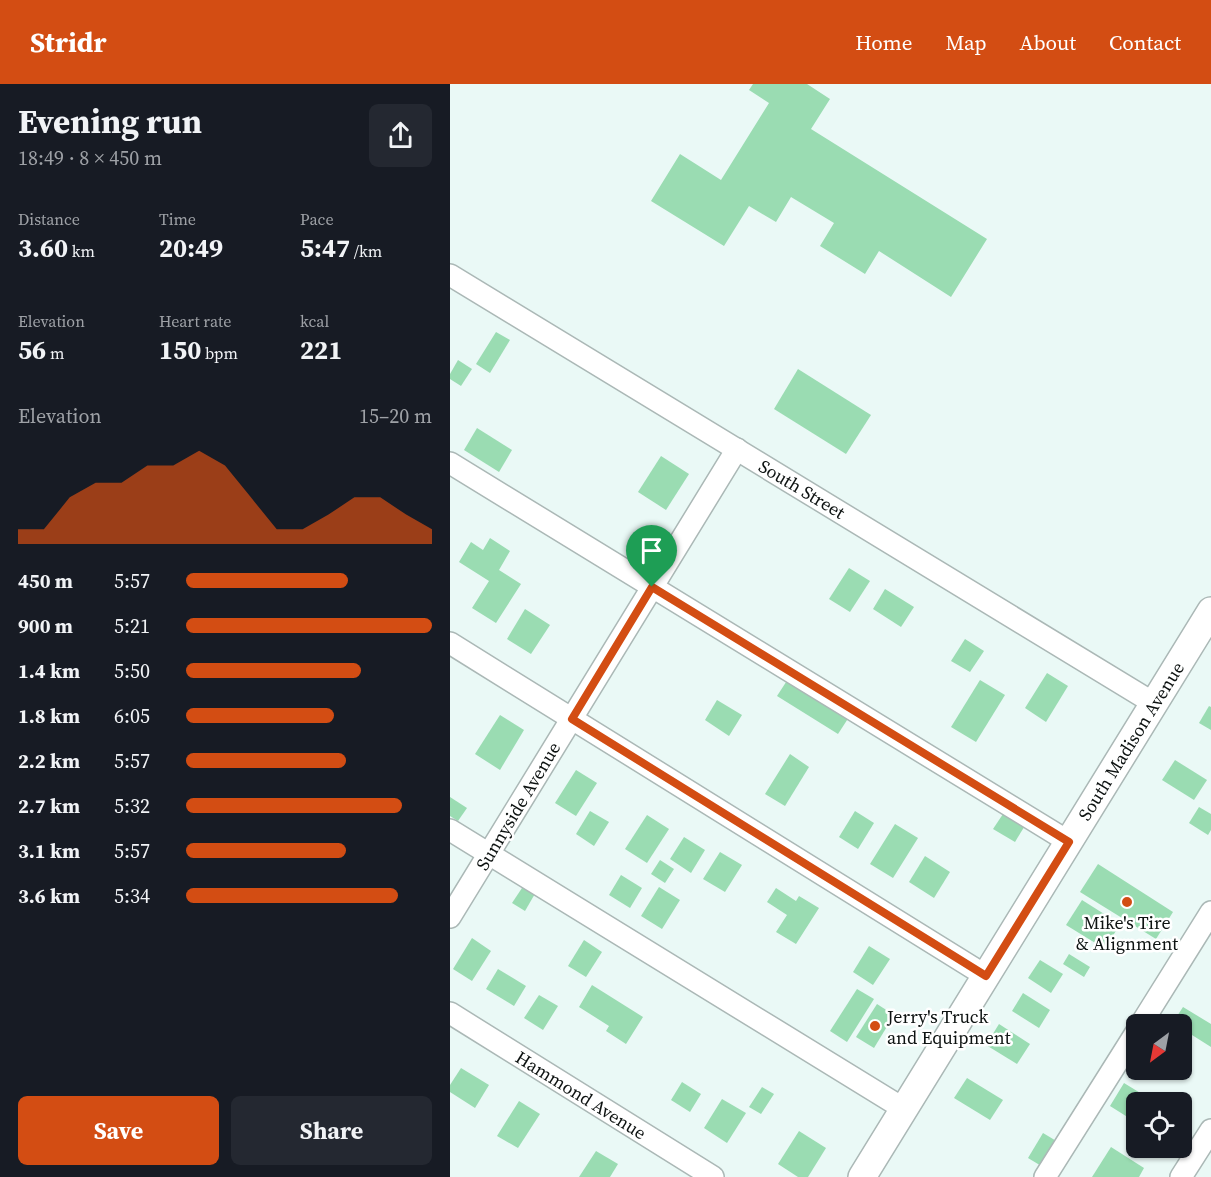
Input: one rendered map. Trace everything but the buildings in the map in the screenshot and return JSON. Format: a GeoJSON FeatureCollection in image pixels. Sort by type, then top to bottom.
{"type":"FeatureCollection","features":[{"type":"Feature","properties":{"kind":"main road","name":"South Madison Avenue"},"geometry":{"type":"LineString","coordinates":[[862,1177],[1211,611]]}},
{"type":"Feature","properties":{"kind":"street","name":"South Street"},"geometry":{"type":"LineString","coordinates":[[450,275],[1155,704]]}},
{"type":"Feature","properties":{"kind":"street","name":"Sunnyside Avenue"},"geometry":{"type":"LineString","coordinates":[[450,917],[736,449]]}},
{"type":"Feature","properties":{"kind":"street"},"geometry":{"type":"LineString","coordinates":[[450,463],[1069,842]]}},
{"type":"Feature","properties":{"kind":"street"},"geometry":{"type":"LineString","coordinates":[[450,643],[986,976]]}},
{"type":"Feature","properties":{"kind":"street"},"geometry":{"type":"LineString","coordinates":[[450,830],[904,1109]]}},
{"type":"Feature","properties":{"kind":"street"},"geometry":{"type":"LineString","coordinates":[[1147,1014],[1211,912]]}},
{"type":"Feature","properties":{"kind":"street","name":"Hammond Avenue"},"geometry":{"type":"LineString","coordinates":[[450,1013],[713,1177]]}},
{"type":"Feature","properties":{"kind":"street"},"geometry":{"type":"LineString","coordinates":[[1046,1177],[1126,1049]]}},
{"type":"Feature","properties":{"kind":"street"},"geometry":{"type":"LineString","coordinates":[[1182,1177],[1211,1130]]}},
{"type":"Feature","properties":{"kind":"place","name":"Mike's Tire & Alignment"},"geometry":{"type":"Point","coordinates":[1127,902]}},
{"type":"Feature","properties":{"kind":"place","name":"Jerry's Truck and Equipment"},"geometry":{"type":"Point","coordinates":[875,1026]}},
{"type":"Feature","properties":{"kind":"route"},"geometry":{"type":"LineString","coordinates":[[652,587],[1069,842],[986,976],[572,719],[652,587]]}}]}
